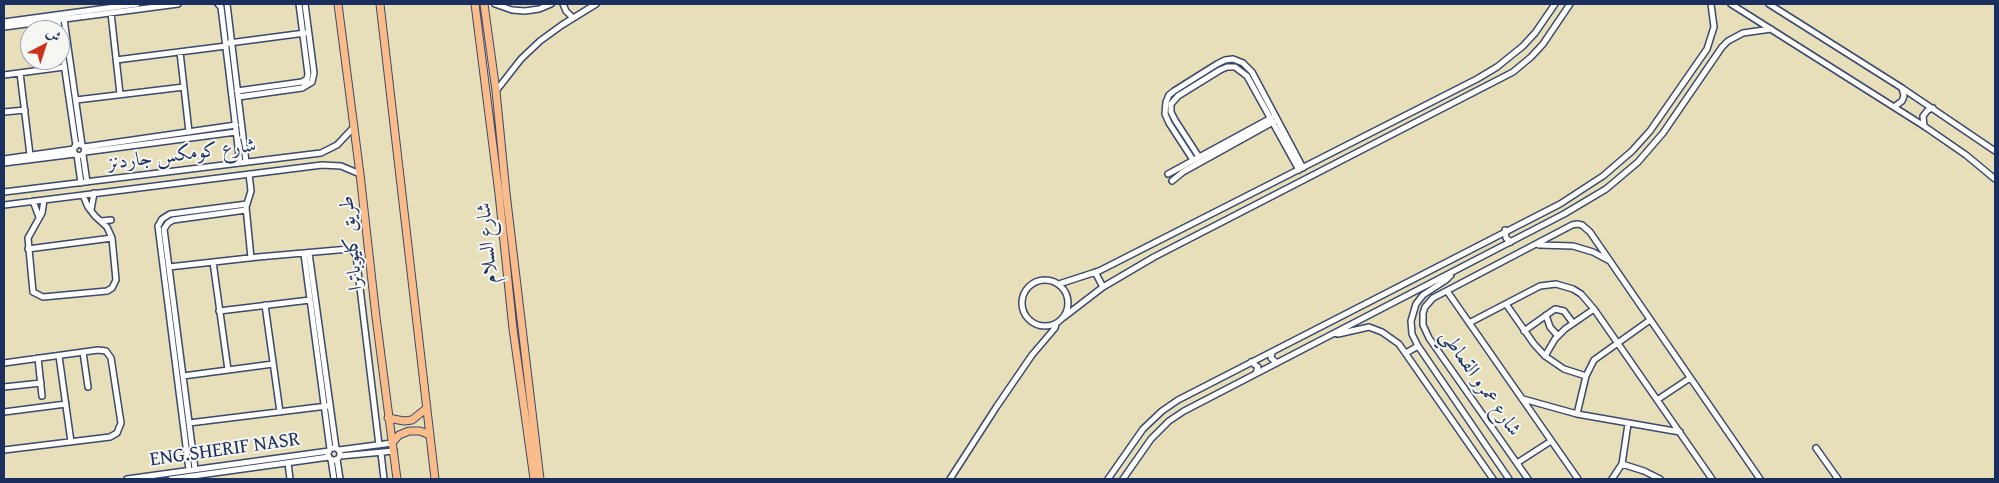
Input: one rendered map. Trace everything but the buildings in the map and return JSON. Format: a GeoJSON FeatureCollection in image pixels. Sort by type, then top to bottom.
{"type":"FeatureCollection","features":[{"type":"Feature","properties":{"kind":"main road","name":"طريق كليوباترا"},"geometry":{"type":"LineString","coordinates":[[338,4],[397,479]]}},
{"type":"Feature","properties":{"kind":"main road"},"geometry":{"type":"LineString","coordinates":[[380,4],[435,479]]}},
{"type":"Feature","properties":{"kind":"main road","name":"شارع السلام"},"geometry":{"type":"LineString","coordinates":[[475,4],[540,479]]}},
{"type":"Feature","properties":{"kind":"main road","name":"شارع السلام"},"geometry":{"type":"LineString","coordinates":[[484,4],[496,91],[513,329],[534,479]]}},
{"type":"Feature","properties":{"kind":"main road"},"geometry":{"type":"LineString","coordinates":[[388,418],[404,421],[412,420],[426,408]]}},
{"type":"Feature","properties":{"kind":"main road"},"geometry":{"type":"LineString","coordinates":[[392,443],[400,435],[409,431],[420,431],[430,435]]}},
{"type":"Feature","properties":{"kind":"street"},"geometry":{"type":"LineString","coordinates":[[4,22],[137,4]]}},
{"type":"Feature","properties":{"kind":"street"},"geometry":{"type":"LineString","coordinates":[[58,20],[178,4]]}},
{"type":"Feature","properties":{"kind":"street"},"geometry":{"type":"LineString","coordinates":[[218,4],[221,7],[238,94],[243,162]]}},
{"type":"Feature","properties":{"kind":"street"},"geometry":{"type":"LineString","coordinates":[[227,4],[228,44],[236,128],[243,162]]}},
{"type":"Feature","properties":{"kind":"street"},"geometry":{"type":"LineString","coordinates":[[238,94],[302,88],[310,84],[314,73],[299,4]]}},
{"type":"Feature","properties":{"kind":"street"},"geometry":{"type":"LineString","coordinates":[[305,4],[306,33]]}},
{"type":"Feature","properties":{"kind":"street"},"geometry":{"type":"LineString","coordinates":[[495,4],[512,10],[525,11],[539,9],[551,4]]}},
{"type":"Feature","properties":{"kind":"street"},"geometry":{"type":"LineString","coordinates":[[563,4],[566,11],[573,18]]}},
{"type":"Feature","properties":{"kind":"street"},"geometry":{"type":"LineString","coordinates":[[496,91],[530,50],[551,33],[596,4]]}},
{"type":"Feature","properties":{"kind":"street"},"geometry":{"type":"LineString","coordinates":[[1059,284],[1095,272],[1477,79],[1514,55],[1535,33],[1554,4]]}},
{"type":"Feature","properties":{"kind":"street"},"geometry":{"type":"LineString","coordinates":[[1064,318],[1069,304],[1068,296],[1059,284],[1048,280],[1035,282],[1029,286],[1022,297],[1023,311],[1030,322],[1043,327],[1056,324],[1064,318],[1103,287],[1154,257],[1495,82],[1522,65],[1543,44],[1570,4]]}},
{"type":"Feature","properties":{"kind":"street"},"geometry":{"type":"LineString","coordinates":[[1108,479],[1137,436],[1162,411],[1186,396],[1576,194],[1603,176],[1642,141],[1659,120],[1707,49],[1714,27],[1711,4]]}},
{"type":"Feature","properties":{"kind":"street"},"geometry":{"type":"LineString","coordinates":[[1731,4],[1924,126],[1966,155],[1995,180]]}},
{"type":"Feature","properties":{"kind":"street"},"geometry":{"type":"LineString","coordinates":[[1769,4],[1933,108],[1995,151]]}},
{"type":"Feature","properties":{"kind":"street"},"geometry":{"type":"LineString","coordinates":[[111,13],[120,94]]}},
{"type":"Feature","properties":{"kind":"street"},"geometry":{"type":"LineString","coordinates":[[64,19],[76,100],[79,150]]}},
{"type":"Feature","properties":{"kind":"street"},"geometry":{"type":"LineString","coordinates":[[4,27],[20,25]]}},
{"type":"Feature","properties":{"kind":"street"},"geometry":{"type":"LineString","coordinates":[[1123,479],[1151,439],[1184,411],[1586,202],[1629,171],[1647,153],[1671,124],[1722,47],[1735,36],[1752,30],[1771,29]]}},
{"type":"Feature","properties":{"kind":"street"},"geometry":{"type":"LineString","coordinates":[[116,60],[306,33]]}},
{"type":"Feature","properties":{"kind":"street"},"geometry":{"type":"LineString","coordinates":[[1707,49],[1713,49],[1716,54]]}},
{"type":"Feature","properties":{"kind":"street"},"geometry":{"type":"LineString","coordinates":[[180,52],[189,132]]}},
{"type":"Feature","properties":{"kind":"street"},"geometry":{"type":"LineString","coordinates":[[1196,159],[1175,120],[1171,108],[1174,99],[1225,60],[1233,59],[1243,63],[1252,72],[1301,169]]}},
{"type":"Feature","properties":{"kind":"street"},"geometry":{"type":"LineString","coordinates":[[1194,82],[1227,67],[1235,67],[1247,76],[1290,147]]}},
{"type":"Feature","properties":{"kind":"street"},"geometry":{"type":"LineString","coordinates":[[4,75],[42,70]]}},
{"type":"Feature","properties":{"kind":"street"},"geometry":{"type":"LineString","coordinates":[[65,70],[84,182]]}},
{"type":"Feature","properties":{"kind":"street"},"geometry":{"type":"LineString","coordinates":[[20,73],[30,155]]}},
{"type":"Feature","properties":{"kind":"street"},"geometry":{"type":"LineString","coordinates":[[76,100],[184,86]]}},
{"type":"Feature","properties":{"kind":"street"},"geometry":{"type":"LineString","coordinates":[[1894,107],[1902,101],[1904,93],[1902,88]]}},
{"type":"Feature","properties":{"kind":"street"},"geometry":{"type":"LineString","coordinates":[[1924,126],[1923,116],[1928,110],[1933,108]]}},
{"type":"Feature","properties":{"kind":"street"},"geometry":{"type":"LineString","coordinates":[[4,112],[25,110]]}},
{"type":"Feature","properties":{"kind":"street"},"geometry":{"type":"LineString","coordinates":[[1402,117],[1403,123],[1408,128]]}},
{"type":"Feature","properties":{"kind":"street"},"geometry":{"type":"LineString","coordinates":[[1172,181],[1196,159],[1272,120]]}},
{"type":"Feature","properties":{"kind":"street"},"geometry":{"type":"LineString","coordinates":[[1168,174],[1186,167],[1272,120]]}},
{"type":"Feature","properties":{"kind":"street"},"geometry":{"type":"LineString","coordinates":[[1385,126],[1391,131],[1391,136]]}},
{"type":"Feature","properties":{"kind":"street","name":"شارع كومكس جاردنز"},"geometry":{"type":"LineString","coordinates":[[4,192],[321,152],[337,145],[354,127]]}},
{"type":"Feature","properties":{"kind":"street"},"geometry":{"type":"LineString","coordinates":[[4,163],[189,132],[236,128]]}},
{"type":"Feature","properties":{"kind":"street"},"geometry":{"type":"LineString","coordinates":[[4,159],[236,128]]}},
{"type":"Feature","properties":{"kind":"street"},"geometry":{"type":"LineString","coordinates":[[321,152],[322,165]]}},
{"type":"Feature","properties":{"kind":"street","name":"شارع كومكس جاردنز"},"geometry":{"type":"LineString","coordinates":[[4,205],[322,165],[341,166],[360,174]]}},
{"type":"Feature","properties":{"kind":"street"},"geometry":{"type":"LineString","coordinates":[[249,174],[251,191],[246,207],[251,258]]}},
{"type":"Feature","properties":{"kind":"street"},"geometry":{"type":"LineString","coordinates":[[91,210],[94,193]]}},
{"type":"Feature","properties":{"kind":"street"},"geometry":{"type":"LineString","coordinates":[[44,200],[42,213],[29,235],[28,249],[32,290],[36,295],[43,297],[106,291],[112,288],[116,280],[112,238],[109,230],[91,210],[83,195]]}},
{"type":"Feature","properties":{"kind":"street"},"geometry":{"type":"LineString","coordinates":[[33,201],[39,217]]}},
{"type":"Feature","properties":{"kind":"street"},"geometry":{"type":"LineString","coordinates":[[192,469],[189,423],[164,232],[170,221],[246,207]]}},
{"type":"Feature","properties":{"kind":"street"},"geometry":{"type":"LineString","coordinates":[[192,469],[158,226],[162,219],[170,214],[246,207]]}},
{"type":"Feature","properties":{"kind":"street"},"geometry":{"type":"LineString","coordinates":[[101,221],[112,220]]}},
{"type":"Feature","properties":{"kind":"street","name":"شارع عمرو القماطي"},"geometry":{"type":"LineString","coordinates":[[1528,479],[1429,338],[1422,319],[1425,307],[1434,298],[1572,226],[1582,225],[1590,232],[1760,479]]}},
{"type":"Feature","properties":{"kind":"street"},"geometry":{"type":"LineString","coordinates":[[1505,230],[1506,238],[1511,242]]}},
{"type":"Feature","properties":{"kind":"street"},"geometry":{"type":"LineString","coordinates":[[28,249],[112,238]]}},
{"type":"Feature","properties":{"kind":"street"},"geometry":{"type":"LineString","coordinates":[[1490,239],[1494,244],[1495,250]]}},
{"type":"Feature","properties":{"kind":"street","name":"شارع عمرو القماطي"},"geometry":{"type":"LineString","coordinates":[[1536,245],[1574,246],[1593,252],[1610,262]]}},
{"type":"Feature","properties":{"kind":"street"},"geometry":{"type":"LineString","coordinates":[[168,268],[349,249],[356,255],[379,445]]}},
{"type":"Feature","properties":{"kind":"street"},"geometry":{"type":"LineString","coordinates":[[307,254],[311,296],[334,453],[340,479]]}},
{"type":"Feature","properties":{"kind":"street"},"geometry":{"type":"LineString","coordinates":[[213,262],[228,370]]}},
{"type":"Feature","properties":{"kind":"street"},"geometry":{"type":"LineString","coordinates":[[1095,272],[1103,287]]}},
{"type":"Feature","properties":{"kind":"street"},"geometry":{"type":"LineString","coordinates":[[1453,272],[1446,280],[1423,295],[1416,304],[1412,315],[1411,328],[1418,346],[1509,479]]}},
{"type":"Feature","properties":{"kind":"street"},"geometry":{"type":"LineString","coordinates":[[1469,323],[1540,286],[1556,284],[1573,289],[1581,294],[1618,342],[1712,479]]}},
{"type":"Feature","properties":{"kind":"street"},"geometry":{"type":"LineString","coordinates":[[1447,291],[1578,479]]}},
{"type":"Feature","properties":{"kind":"street"},"geometry":{"type":"LineString","coordinates":[[219,311],[311,296]]}},
{"type":"Feature","properties":{"kind":"street"},"geometry":{"type":"LineString","coordinates":[[1506,304],[1524,331],[1545,356],[1564,369],[1586,376]]}},
{"type":"Feature","properties":{"kind":"street"},"geometry":{"type":"LineString","coordinates":[[265,305],[280,412]]}},
{"type":"Feature","properties":{"kind":"street"},"geometry":{"type":"LineString","coordinates":[[1524,331],[1555,309],[1562,310],[1573,323]]}},
{"type":"Feature","properties":{"kind":"street"},"geometry":{"type":"LineString","coordinates":[[1545,356],[1558,336],[1594,309]]}},
{"type":"Feature","properties":{"kind":"street"},"geometry":{"type":"LineString","coordinates":[[1546,315],[1550,327],[1558,336]]}},
{"type":"Feature","properties":{"kind":"street"},"geometry":{"type":"LineString","coordinates":[[1577,414],[1586,376],[1594,360],[1650,320]]}},
{"type":"Feature","properties":{"kind":"street"},"geometry":{"type":"LineString","coordinates":[[950,479],[997,406],[1056,324]]}},
{"type":"Feature","properties":{"kind":"street"},"geometry":{"type":"LineString","coordinates":[[1334,334],[1362,328],[1373,328],[1391,338],[1406,353],[1493,479]]}},
{"type":"Feature","properties":{"kind":"street"},"geometry":{"type":"LineString","coordinates":[[1406,353],[1418,346]]}},
{"type":"Feature","properties":{"kind":"street"},"geometry":{"type":"LineString","coordinates":[[4,363],[102,350],[109,354],[121,426],[117,433],[110,437],[4,450]]}},
{"type":"Feature","properties":{"kind":"street"},"geometry":{"type":"LineString","coordinates":[[83,352],[88,387]]}},
{"type":"Feature","properties":{"kind":"street"},"geometry":{"type":"LineString","coordinates":[[1272,352],[1272,360],[1277,363]]}},
{"type":"Feature","properties":{"kind":"street"},"geometry":{"type":"LineString","coordinates":[[59,356],[71,442]]}},
{"type":"Feature","properties":{"kind":"street"},"geometry":{"type":"LineString","coordinates":[[38,358],[42,396]]}},
{"type":"Feature","properties":{"kind":"street"},"geometry":{"type":"LineString","coordinates":[[1251,362],[1258,367],[1256,374]]}},
{"type":"Feature","properties":{"kind":"street"},"geometry":{"type":"LineString","coordinates":[[183,376],[273,364]]}},
{"type":"Feature","properties":{"kind":"street"},"geometry":{"type":"LineString","coordinates":[[1657,400],[1690,378]]}},
{"type":"Feature","properties":{"kind":"street"},"geometry":{"type":"LineString","coordinates":[[4,388],[41,383]]}},
{"type":"Feature","properties":{"kind":"street"},"geometry":{"type":"LineString","coordinates":[[1523,399],[1577,414],[1680,432]]}},
{"type":"Feature","properties":{"kind":"street"},"geometry":{"type":"LineString","coordinates":[[4,412],[66,404]]}},
{"type":"Feature","properties":{"kind":"street"},"geometry":{"type":"LineString","coordinates":[[189,423],[328,406]]}},
{"type":"Feature","properties":{"kind":"street"},"geometry":{"type":"LineString","coordinates":[[1612,479],[1622,464],[1628,424]]}},
{"type":"Feature","properties":{"kind":"street"},"geometry":{"type":"LineString","coordinates":[[1517,463],[1551,441]]}},
{"type":"Feature","properties":{"kind":"street"},"geometry":{"type":"LineString","coordinates":[[171,479],[288,463],[392,443]]}},
{"type":"Feature","properties":{"kind":"street"},"geometry":{"type":"LineString","coordinates":[[366,447],[367,454]]}},
{"type":"Feature","properties":{"kind":"street"},"geometry":{"type":"LineString","coordinates":[[1816,448],[1838,479]]}},
{"type":"Feature","properties":{"kind":"street"},"geometry":{"type":"LineString","coordinates":[[334,453],[367,454],[394,451]]}},
{"type":"Feature","properties":{"kind":"street"},"geometry":{"type":"LineString","coordinates":[[334,453],[334,479]]}},
{"type":"Feature","properties":{"kind":"street","name":"ENG.SHERIF NASR"},"geometry":{"type":"LineString","coordinates":[[127,479],[242,462],[334,453]]}},
{"type":"Feature","properties":{"kind":"street"},"geometry":{"type":"LineString","coordinates":[[381,453],[384,479]]}},
{"type":"Feature","properties":{"kind":"street"},"geometry":{"type":"LineString","coordinates":[[242,462],[243,469]]}},
{"type":"Feature","properties":{"kind":"street"},"geometry":{"type":"LineString","coordinates":[[288,463],[290,479]]}},
{"type":"Feature","properties":{"kind":"street"},"geometry":{"type":"LineString","coordinates":[[1622,464],[1644,471],[1660,479]]}}]}
